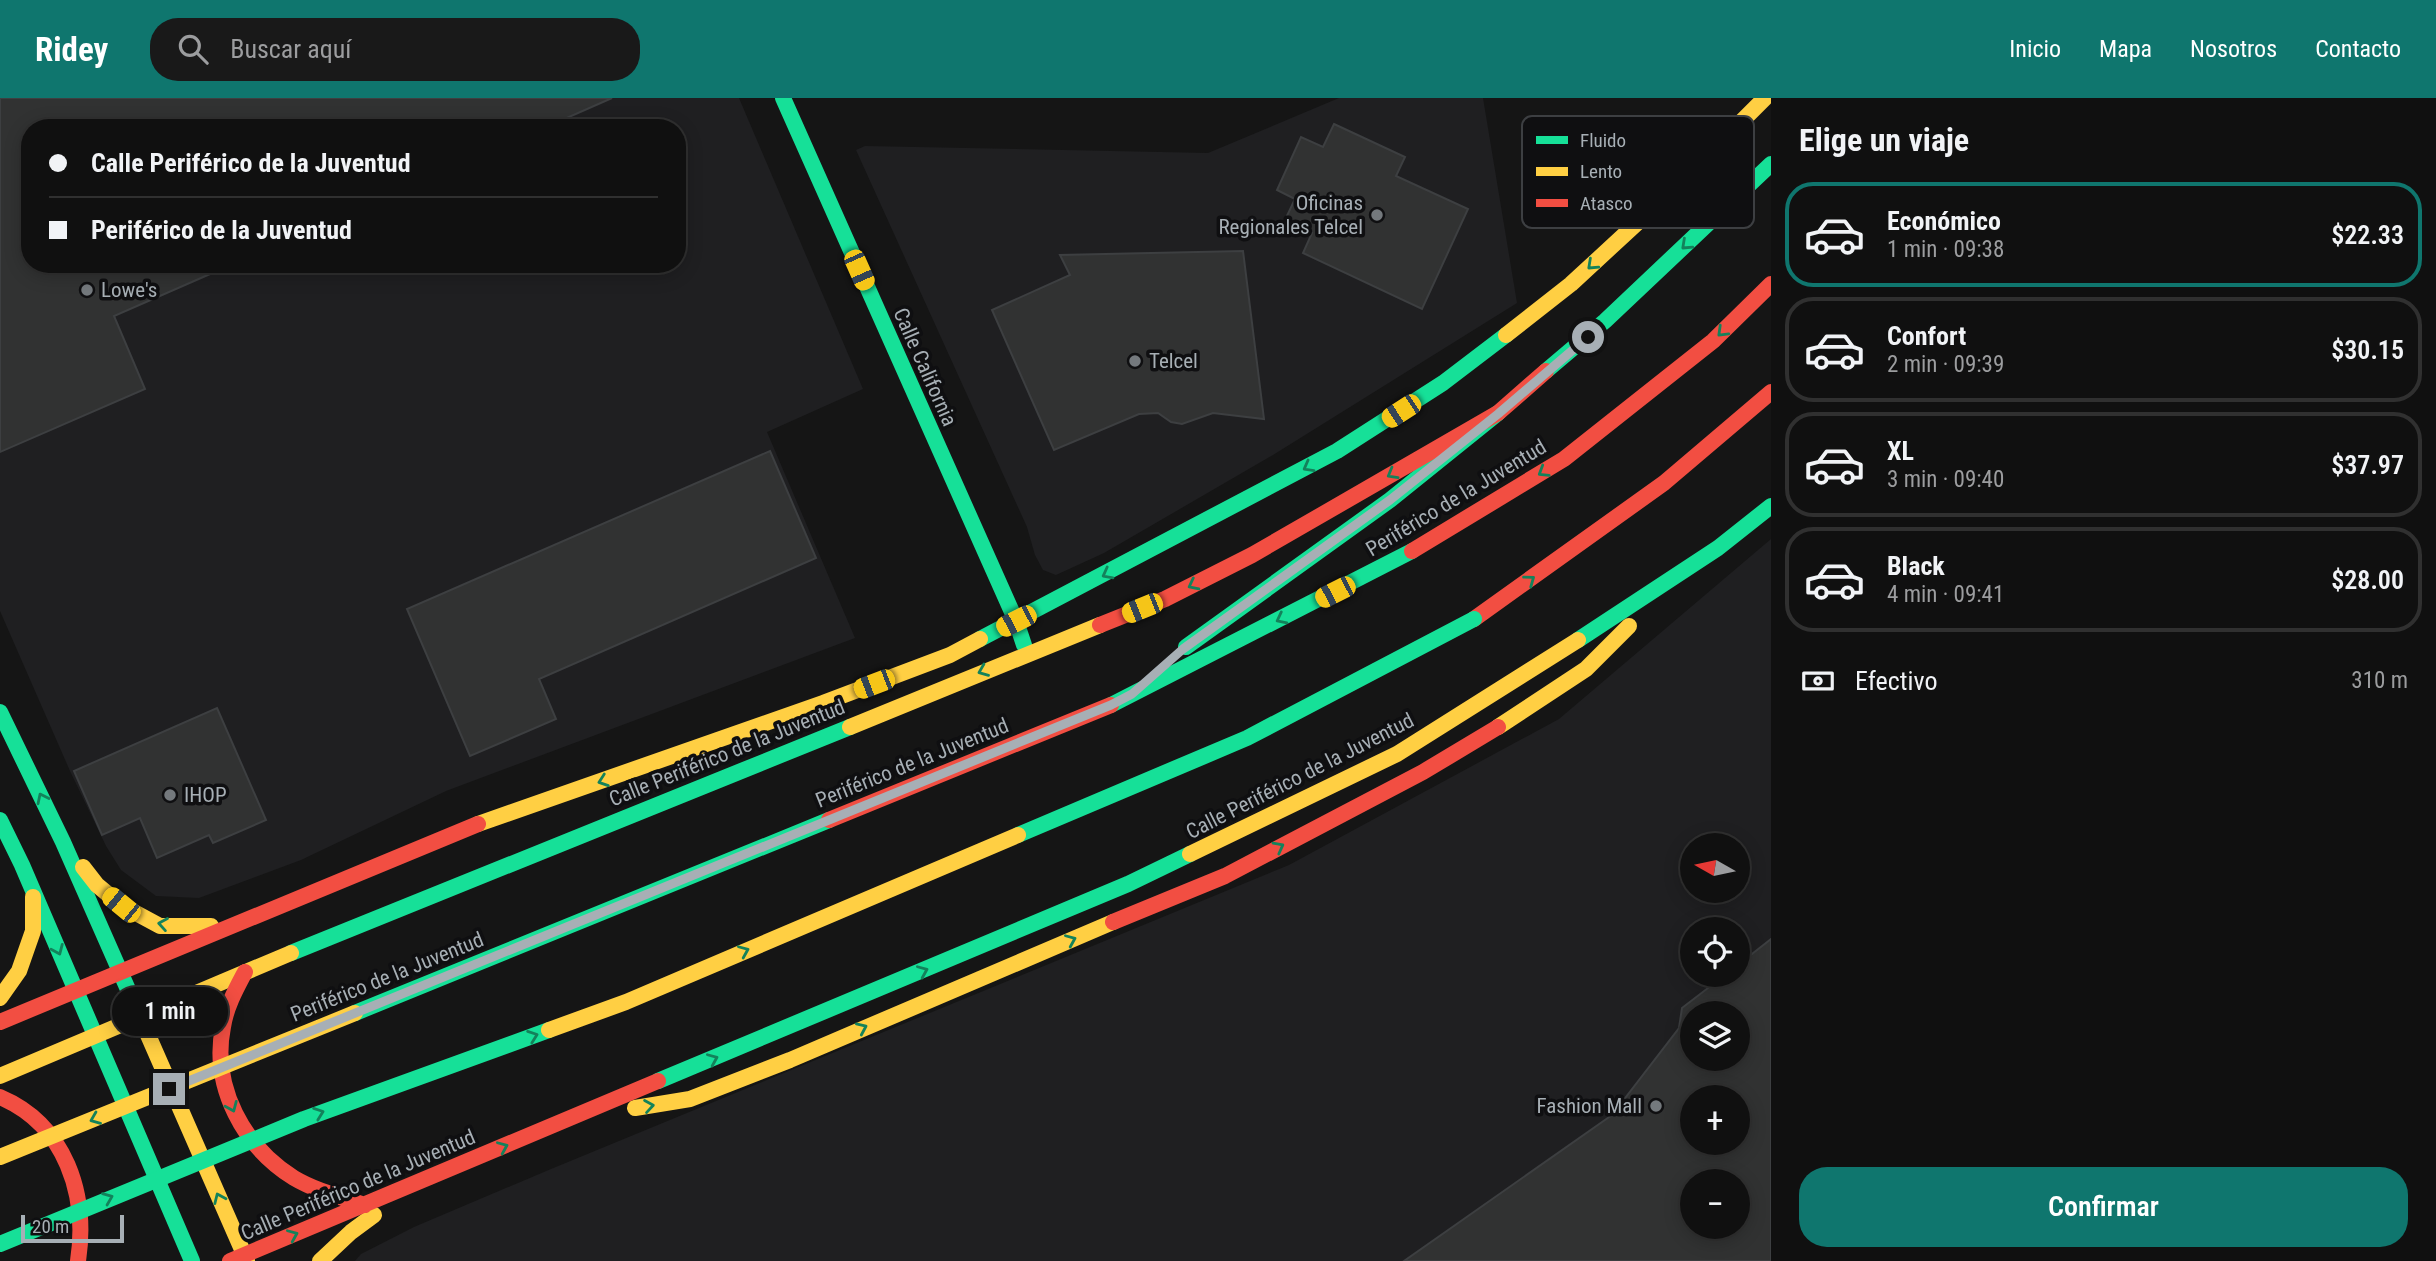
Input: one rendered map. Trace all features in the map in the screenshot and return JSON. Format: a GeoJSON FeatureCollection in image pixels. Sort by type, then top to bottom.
{"type":"FeatureCollection","features":[{"type":"Feature","properties":{"kind":"main road","name":"Calle California"},"geometry":{"type":"LineString","coordinates":[[783,98],[1016,621],[1027,653]]}},
{"type":"Feature","properties":{"kind":"main road"},"geometry":{"type":"LineString","coordinates":[[1747,116],[1765,98]]}},
{"type":"Feature","properties":{"kind":"main road","name":"Calle Periférico de la Juventud"},"geometry":{"type":"LineString","coordinates":[[1754,180],[1771,164]]}},
{"type":"Feature","properties":{"kind":"main road"},"geometry":{"type":"LineString","coordinates":[[0,1022],[480,823],[695,749],[950,655],[1337,451],[1443,383],[1571,284],[1632,228]]}},
{"type":"Feature","properties":{"kind":"main road","name":"Calle Periférico de la Juventud"},"geometry":{"type":"LineString","coordinates":[[0,1076],[245,972],[1165,599],[1242,560],[1498,414],[1605,321],[1703,228]]}},
{"type":"Feature","properties":{"kind":"main road","name":"Periférico de la Juventud"},"geometry":{"type":"LineString","coordinates":[[0,1157],[1111,705],[1398,560],[1553,466],[1713,341],[1771,284]]}},
{"type":"Feature","properties":{"kind":"main road"},"geometry":{"type":"LineString","coordinates":[[0,1244],[304,1119],[651,991],[1247,738],[1474,620],[1610,523],[1729,432],[1771,392]]}},
{"type":"Feature","properties":{"kind":"main road"},"geometry":{"type":"LineString","coordinates":[[1729,432],[1771,411]]}},
{"type":"Feature","properties":{"kind":"main road"},"geometry":{"type":"LineString","coordinates":[[1132,694],[1183,649],[1390,500],[1498,414]]}},
{"type":"Feature","properties":{"kind":"main road","name":"Calle Periférico de la Juventud"},"geometry":{"type":"LineString","coordinates":[[240,1259],[1128,884],[1320,793],[1397,754],[1490,697],[1718,548],[1771,506]]}},
{"type":"Feature","properties":{"kind":"main road"},"geometry":{"type":"LineString","coordinates":[[581,1115],[690,1099],[790,1060],[1225,876],[1423,772],[1513,718],[1586,669],[1615,643],[1672,579]]}},
{"type":"Feature","properties":{"kind":"main road"},"geometry":{"type":"LineString","coordinates":[[0,712],[63,842],[140,1017],[240,1259]]}},
{"type":"Feature","properties":{"kind":"main road"},"geometry":{"type":"LineString","coordinates":[[0,820],[192,1261]]}},
{"type":"Feature","properties":{"kind":"main road"},"geometry":{"type":"LineString","coordinates":[[63,842],[97,885],[121,905],[160,926],[231,925]]}},
{"type":"Feature","properties":{"kind":"main road"},"geometry":{"type":"LineString","coordinates":[[0,998],[19,971],[33,931],[33,891]]}},
{"type":"Feature","properties":{"kind":"main road"},"geometry":{"type":"LineString","coordinates":[[245,972],[229,1003],[221,1036],[221,1070],[229,1104],[245,1134],[268,1160],[296,1180],[365,1205]]}},
{"type":"Feature","properties":{"kind":"main road"},"geometry":{"type":"LineString","coordinates":[[0,1097],[37,1120],[61,1149],[77,1184],[83,1222],[78,1261]]}},
{"type":"Feature","properties":{"kind":"main road"},"geometry":{"type":"LineString","coordinates":[[320,1261],[351,1232],[424,1180]]}},
{"type":"Feature","properties":{"kind":"shaded area"},"geometry":{"type":"Polygon","coordinates":[[[0,98],[739,98],[863,389],[767,432],[855,638],[446,791],[301,860],[199,898],[156,896],[121,870],[106,846],[0,611],[0,98]]]}},
{"type":"Feature","properties":{"kind":"shaded area"},"geometry":{"type":"Polygon","coordinates":[[[1339,98],[1483,98],[1517,303],[1273,455],[1104,553],[1056,575],[1043,570],[1035,555],[1027,527],[856,150],[865,146],[1208,153],[1339,98]]]}},
{"type":"Feature","properties":{"kind":"shaded area","name":"Fashion Mall"},"geometry":{"type":"Polygon","coordinates":[[[1771,539],[1771,1261],[355,1261],[361,1254],[414,1227],[1289,865],[1559,719],[1771,539]]]}},
{"type":"Feature","properties":{"kind":"building","name":"Lowe's"},"geometry":{"type":"Polygon","coordinates":[[[0,98],[612,98],[564,119],[21,119],[21,273],[212,273],[114,316],[145,389],[0,452],[0,98]]]}},
{"type":"Feature","properties":{"kind":"building","name":"Oficinas Regionales Telcel"},"geometry":{"type":"Polygon","coordinates":[[[1334,124],[1405,157],[1396,176],[1468,209],[1422,309],[1303,253],[1312,233],[1285,220],[1295,199],[1277,190],[1301,137],[1323,147],[1334,124]]]}},
{"type":"Feature","properties":{"kind":"building","name":"Telcel"},"geometry":{"type":"Polygon","coordinates":[[[1243,251],[1264,419],[1213,413],[1182,424],[1171,422],[1158,413],[1139,414],[1054,450],[992,310],[1070,275],[1060,255],[1243,251]]]}},
{"type":"Feature","properties":{"kind":"building"},"geometry":{"type":"Polygon","coordinates":[[[770,451],[816,558],[539,679],[556,719],[470,756],[407,609],[770,451]]]}},
{"type":"Feature","properties":{"kind":"building","name":"IHOP"},"geometry":{"type":"Polygon","coordinates":[[[217,708],[266,820],[213,843],[209,835],[157,858],[140,818],[102,835],[74,771],[217,708]]]}},
{"type":"Feature","properties":{"kind":"building","name":"Fashion Mall"},"geometry":{"type":"Polygon","coordinates":[[[1771,939],[1771,1261],[1404,1261],[1612,1115],[1679,1028],[1680,1021],[1680,1071],[1750,1071],[1750,1001],[1691,1001],[1709,987],[1750,987],[1750,956],[1771,939]]]}},
{"type":"Feature","properties":{"kind":"traffic: fast"},"geometry":{"type":"LineString","coordinates":[[783,98],[1016,621],[1024,645]]}},
{"type":"Feature","properties":{"kind":"traffic: fast"},"geometry":{"type":"LineString","coordinates":[[1754,180],[1771,164]]}},
{"type":"Feature","properties":{"kind":"traffic: fast"},"geometry":{"type":"LineString","coordinates":[[1546,371],[1605,321],[1703,228]]}},
{"type":"Feature","properties":{"kind":"traffic: fast"},"geometry":{"type":"LineString","coordinates":[[980,639],[1337,451],[1443,383],[1506,335]]}},
{"type":"Feature","properties":{"kind":"traffic: fast"},"geometry":{"type":"LineString","coordinates":[[1186,647],[1390,500],[1498,413]]}},
{"type":"Feature","properties":{"kind":"traffic: fast"},"geometry":{"type":"LineString","coordinates":[[1578,640],[1718,548],[1771,506]]}},
{"type":"Feature","properties":{"kind":"traffic: fast"},"geometry":{"type":"LineString","coordinates":[[1111,705],[1412,551]]}},
{"type":"Feature","properties":{"kind":"traffic: fast"},"geometry":{"type":"LineString","coordinates":[[1018,835],[1247,738],[1474,619]]}},
{"type":"Feature","properties":{"kind":"traffic: fast"},"geometry":{"type":"LineString","coordinates":[[0,712],[63,842],[141,1019]]}},
{"type":"Feature","properties":{"kind":"traffic: fast"},"geometry":{"type":"LineString","coordinates":[[291,953],[850,727]]}},
{"type":"Feature","properties":{"kind":"traffic: fast"},"geometry":{"type":"LineString","coordinates":[[0,820],[22,865],[192,1261]]}},
{"type":"Feature","properties":{"kind":"traffic: fast"},"geometry":{"type":"LineString","coordinates":[[355,1013],[829,820]]}},
{"type":"Feature","properties":{"kind":"traffic: fast"},"geometry":{"type":"LineString","coordinates":[[658,1081],[1128,884],[1190,854]]}},
{"type":"Feature","properties":{"kind":"traffic: fast"},"geometry":{"type":"LineString","coordinates":[[0,1244],[304,1119],[549,1030]]}},
{"type":"Feature","properties":{"kind":"traffic: slow"},"geometry":{"type":"LineString","coordinates":[[1747,116],[1765,98]]}},
{"type":"Feature","properties":{"kind":"traffic: slow"},"geometry":{"type":"LineString","coordinates":[[1506,335],[1571,284],[1632,228]]}},
{"type":"Feature","properties":{"kind":"traffic: slow"},"geometry":{"type":"LineString","coordinates":[[850,727],[1100,625]]}},
{"type":"Feature","properties":{"kind":"traffic: slow"},"geometry":{"type":"LineString","coordinates":[[1498,727],[1586,669],[1629,626]]}},
{"type":"Feature","properties":{"kind":"traffic: slow"},"geometry":{"type":"LineString","coordinates":[[478,824],[823,703],[950,655],[980,639]]}},
{"type":"Feature","properties":{"kind":"traffic: slow"},"geometry":{"type":"LineString","coordinates":[[1190,854],[1397,754],[1578,640]]}},
{"type":"Feature","properties":{"kind":"traffic: slow"},"geometry":{"type":"LineString","coordinates":[[549,1030],[626,1002],[1018,835]]}},
{"type":"Feature","properties":{"kind":"traffic: slow"},"geometry":{"type":"LineString","coordinates":[[83,867],[97,885],[121,905],[160,926],[211,926]]}},
{"type":"Feature","properties":{"kind":"traffic: slow"},"geometry":{"type":"LineString","coordinates":[[0,998],[19,971],[33,931],[33,897]]}},
{"type":"Feature","properties":{"kind":"traffic: slow"},"geometry":{"type":"LineString","coordinates":[[635,1108],[690,1099],[790,1060],[1113,922]]}},
{"type":"Feature","properties":{"kind":"traffic: slow"},"geometry":{"type":"LineString","coordinates":[[0,1076],[291,953]]}},
{"type":"Feature","properties":{"kind":"traffic: slow"},"geometry":{"type":"LineString","coordinates":[[0,1157],[355,1013]]}},
{"type":"Feature","properties":{"kind":"traffic: slow"},"geometry":{"type":"LineString","coordinates":[[141,1019],[247,1261]]}},
{"type":"Feature","properties":{"kind":"traffic: slow"},"geometry":{"type":"LineString","coordinates":[[320,1261],[374,1215]]}},
{"type":"Feature","properties":{"kind":"traffic: jam"},"geometry":{"type":"LineString","coordinates":[[1412,551],[1564,459],[1713,341],[1771,284]]}},
{"type":"Feature","properties":{"kind":"traffic: jam"},"geometry":{"type":"LineString","coordinates":[[1100,625],[1165,599],[1252,555],[1498,413],[1546,371]]}},
{"type":"Feature","properties":{"kind":"traffic: jam"},"geometry":{"type":"LineString","coordinates":[[1474,619],[1664,483],[1771,392]]}},
{"type":"Feature","properties":{"kind":"traffic: jam"},"geometry":{"type":"LineString","coordinates":[[829,820],[1111,705]]}},
{"type":"Feature","properties":{"kind":"traffic: jam"},"geometry":{"type":"LineString","coordinates":[[1113,922],[1225,876],[1423,772],[1498,727]]}},
{"type":"Feature","properties":{"kind":"traffic: jam"},"geometry":{"type":"LineString","coordinates":[[0,1022],[478,824]]}},
{"type":"Feature","properties":{"kind":"traffic: jam"},"geometry":{"type":"LineString","coordinates":[[245,972],[226,1012],[221,1049],[222,1072],[235,1113],[260,1150],[294,1178],[365,1205]]}},
{"type":"Feature","properties":{"kind":"traffic: jam"},"geometry":{"type":"LineString","coordinates":[[230,1261],[658,1081]]}},
{"type":"Feature","properties":{"kind":"traffic: jam"},"geometry":{"type":"LineString","coordinates":[[0,1097],[23,1109],[41,1125],[68,1165],[79,1211],[78,1261]]}},
{"type":"Feature","properties":{"kind":"place","name":"Oficinas Regionales Telcel"},"geometry":{"type":"Point","coordinates":[1377,215]}},
{"type":"Feature","properties":{"kind":"place","name":"Lowe's"},"geometry":{"type":"Point","coordinates":[87,290]}},
{"type":"Feature","properties":{"kind":"place","name":"Telcel"},"geometry":{"type":"Point","coordinates":[1135,361]}},
{"type":"Feature","properties":{"kind":"place","name":"IHOP"},"geometry":{"type":"Point","coordinates":[170,795]}},
{"type":"Feature","properties":{"kind":"place","name":"Fashion Mall"},"geometry":{"type":"Point","coordinates":[1656,1106]}},
{"type":"Feature","properties":{"kind":"route"},"geometry":{"type":"LineString","coordinates":[[169,1089],[1111,705],[1132,694],[1183,649],[1390,500],[1498,414],[1588,337]]}}]}
